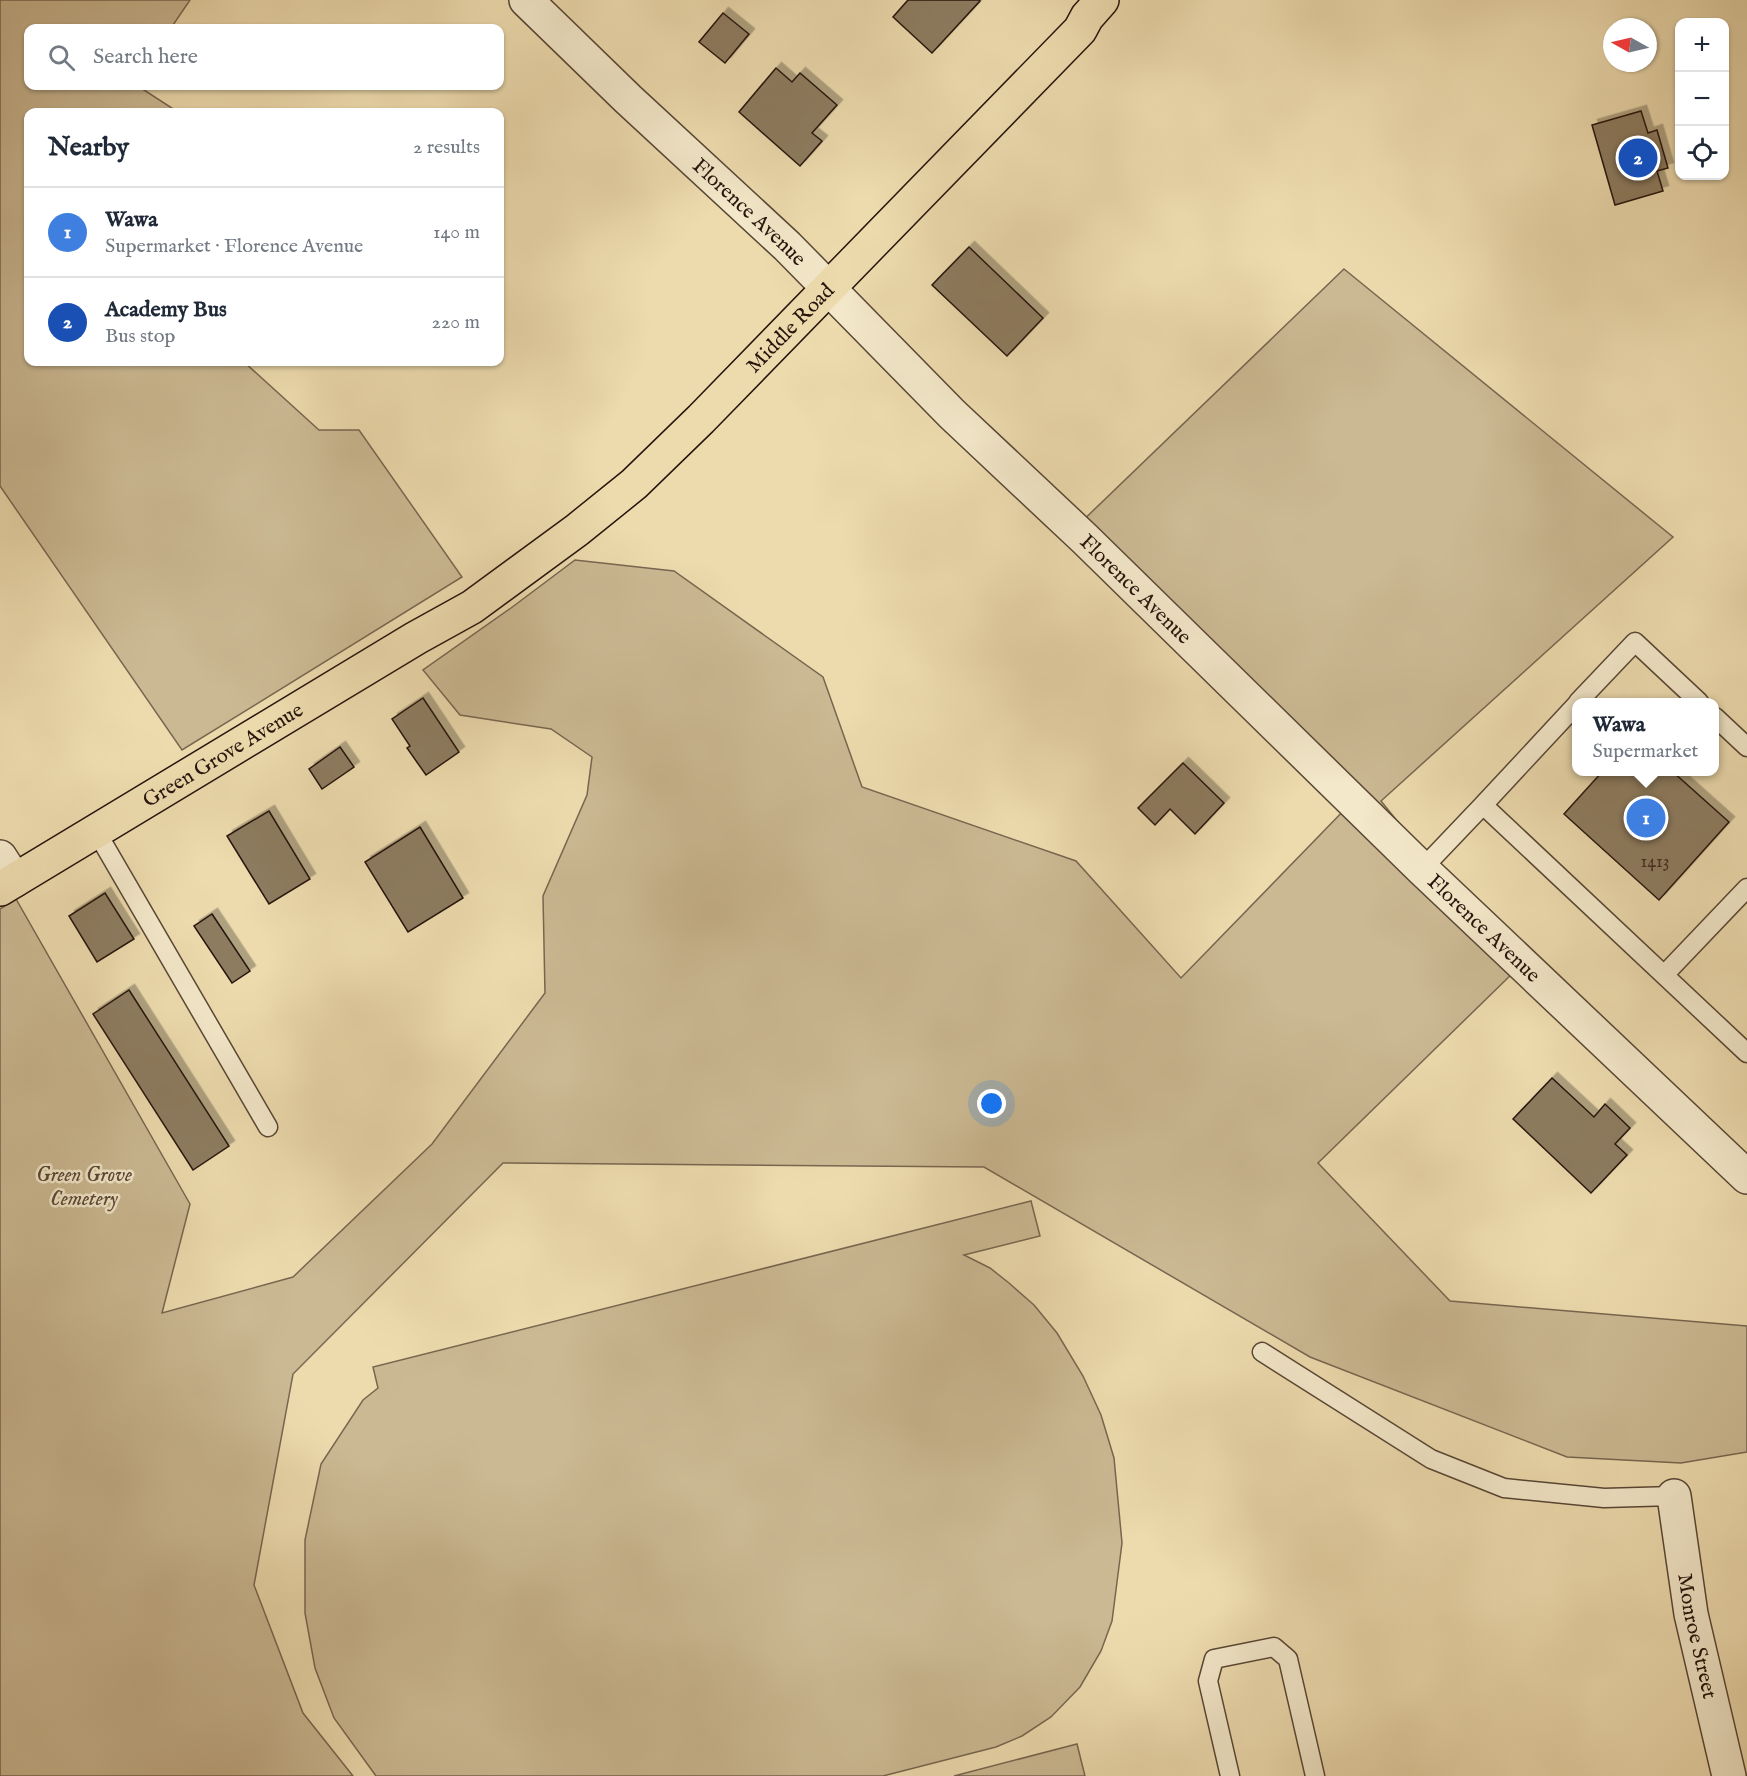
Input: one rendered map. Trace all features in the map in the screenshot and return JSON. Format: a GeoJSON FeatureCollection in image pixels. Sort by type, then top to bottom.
{"type":"FeatureCollection","features":[{"type":"Feature","properties":{"kind":"main road","name":"Middle Road"},"geometry":{"type":"LineString","coordinates":[[445,621],[472,607],[568,537],[634,484],[701,420],[1080,30],[1088,16],[1102,0]]}},
{"type":"Feature","properties":{"kind":"main road","name":"Green Grove Avenue"},"geometry":{"type":"LineString","coordinates":[[5,875],[96,831],[445,621]]}},
{"type":"Feature","properties":{"kind":"street","name":"Florence Avenue"},"geometry":{"type":"LineString","coordinates":[[526,0],[628,99],[787,246],[952,414],[1085,539],[1422,868],[1747,1177]]}},
{"type":"Feature","properties":{"kind":"street","name":"Monroe Street"},"geometry":{"type":"LineString","coordinates":[[1674,1496],[1691,1614],[1729,1776]]}},
{"type":"Feature","properties":{"kind":"lane"},"geometry":{"type":"LineString","coordinates":[[1583,698],[1635,642],[1695,698]]}},
{"type":"Feature","properties":{"kind":"lane"},"geometry":{"type":"LineString","coordinates":[[1422,868],[1572,709]]}},
{"type":"Feature","properties":{"kind":"lane"},"geometry":{"type":"LineString","coordinates":[[1719,721],[1747,747]]}},
{"type":"Feature","properties":{"kind":"lane"},"geometry":{"type":"LineString","coordinates":[[1483,805],[1747,1053]]}},
{"type":"Feature","properties":{"kind":"lane"},"geometry":{"type":"LineString","coordinates":[[96,831],[268,1126]]}},
{"type":"Feature","properties":{"kind":"lane"},"geometry":{"type":"LineString","coordinates":[[1664,975],[1747,888]]}},
{"type":"Feature","properties":{"kind":"lane"},"geometry":{"type":"LineString","coordinates":[[1262,1352],[1431,1459],[1504,1488],[1604,1498],[1674,1496]]}},
{"type":"Feature","properties":{"kind":"lane"},"geometry":{"type":"LineString","coordinates":[[1230,1776],[1208,1681],[1214,1659],[1274,1647],[1288,1659],[1315,1776]]}},
{"type":"Feature","properties":{"kind":"green space"},"geometry":{"type":"Polygon","coordinates":[[[0,0],[190,0],[174,24],[24,24],[24,90],[144,90],[172,108],[24,108],[24,366],[248,366],[319,430],[359,430],[462,577],[182,750],[0,486],[0,0]]]}},
{"type":"Feature","properties":{"kind":"green space","name":"Green Grove Cemetery"},"geometry":{"type":"Polygon","coordinates":[[[1344,269],[1673,537],[1381,801],[1517,969],[1318,1163],[1450,1301],[1747,1326],[1747,1452],[1681,1463],[1567,1457],[1310,1357],[984,1167],[503,1163],[293,1374],[254,1585],[303,1713],[353,1776],[0,1776],[0,909],[16,899],[190,1204],[162,1313],[293,1277],[432,1144],[545,993],[543,896],[587,795],[592,757],[551,729],[460,715],[423,670],[575,560],[674,571],[823,677],[862,787],[1076,861],[1181,978],[1351,803],[1073,530],[1344,269]]]}},
{"type":"Feature","properties":{"kind":"green space"},"geometry":{"type":"Polygon","coordinates":[[[1031,1201],[1040,1236],[964,1255],[990,1268],[1034,1305],[1057,1333],[1083,1376],[1101,1415],[1114,1458],[1122,1543],[1112,1621],[1101,1651],[1080,1687],[1051,1717],[1022,1736],[996,1747],[883,1776],[376,1776],[334,1718],[315,1668],[305,1613],[305,1540],[321,1464],[363,1400],[378,1388],[373,1367],[1031,1201]]]}},
{"type":"Feature","properties":{"kind":"green space"},"geometry":{"type":"Polygon","coordinates":[[[1077,1744],[1085,1776],[954,1776],[1077,1744]]]}},
{"type":"Feature","properties":{"kind":"building"},"geometry":{"type":"Polygon","coordinates":[[[908,0],[980,1],[932,53],[893,17],[908,0]]]}},
{"type":"Feature","properties":{"kind":"building"},"geometry":{"type":"Polygon","coordinates":[[[723,13],[749,34],[725,63],[699,42],[723,13]]]}},
{"type":"Feature","properties":{"kind":"building"},"geometry":{"type":"Polygon","coordinates":[[[776,68],[792,82],[800,73],[837,105],[812,133],[822,141],[800,166],[739,112],[776,68]]]}},
{"type":"Feature","properties":{"kind":"building"},"geometry":{"type":"Polygon","coordinates":[[[1641,111],[1648,133],[1657,130],[1668,168],[1657,171],[1663,191],[1615,205],[1592,125],[1641,111]]]}},
{"type":"Feature","properties":{"kind":"building"},"geometry":{"type":"Polygon","coordinates":[[[969,247],[1043,318],[1007,356],[932,285],[969,247]]]}},
{"type":"Feature","properties":{"kind":"building"},"geometry":{"type":"Polygon","coordinates":[[[423,698],[459,752],[426,775],[407,748],[410,746],[392,719],[423,698]]]}},
{"type":"Feature","properties":{"kind":"building"},"geometry":{"type":"Polygon","coordinates":[[[340,747],[354,767],[322,789],[309,769],[340,747]]]}},
{"type":"Feature","properties":{"kind":"building"},"geometry":{"type":"Polygon","coordinates":[[[1183,763],[1224,803],[1195,834],[1170,809],[1155,825],[1138,808],[1183,763]]]}},
{"type":"Feature","properties":{"kind":"building"},"geometry":{"type":"Polygon","coordinates":[[[1598,776],[1677,776],[1729,822],[1659,900],[1564,814],[1598,776]]]}},
{"type":"Feature","properties":{"kind":"building"},"geometry":{"type":"Polygon","coordinates":[[[269,811],[310,879],[269,904],[227,836],[269,811]]]}},
{"type":"Feature","properties":{"kind":"building"},"geometry":{"type":"Polygon","coordinates":[[[420,827],[463,898],[408,932],[365,862],[420,827]]]}},
{"type":"Feature","properties":{"kind":"building"},"geometry":{"type":"Polygon","coordinates":[[[105,893],[134,939],[97,962],[69,916],[105,893]]]}},
{"type":"Feature","properties":{"kind":"building"},"geometry":{"type":"Polygon","coordinates":[[[212,914],[250,971],[232,983],[194,926],[212,914]]]}},
{"type":"Feature","properties":{"kind":"building"},"geometry":{"type":"Polygon","coordinates":[[[129,990],[229,1146],[193,1170],[93,1014],[129,990]]]}},
{"type":"Feature","properties":{"kind":"building"},"geometry":{"type":"Polygon","coordinates":[[[1552,1078],[1594,1117],[1605,1104],[1630,1128],[1615,1144],[1627,1155],[1591,1193],[1513,1119],[1552,1078]]]}},
{"type":"Feature","properties":{"kind":"place","name":"Academy Bus"},"geometry":{"type":"Point","coordinates":[1638,158]}},
{"type":"Feature","properties":{"kind":"place","name":"Wawa"},"geometry":{"type":"Point","coordinates":[1646,818]}}]}
